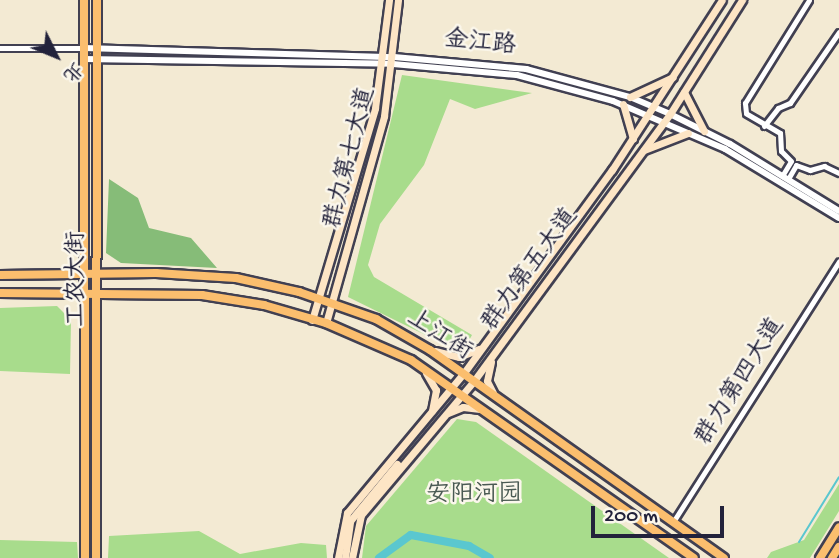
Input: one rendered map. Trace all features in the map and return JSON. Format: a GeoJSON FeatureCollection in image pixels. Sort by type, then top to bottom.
{"type":"FeatureCollection","features":[{"type":"Feature","properties":{"kind":"main road","name":"工农大街"},"geometry":{"type":"LineString","coordinates":[[84,0],[85,558]]}},
{"type":"Feature","properties":{"kind":"main road","name":"工农大街"},"geometry":{"type":"LineString","coordinates":[[96,558],[97,0]]}},
{"type":"Feature","properties":{"kind":"main road","name":"群力第七大道"},"geometry":{"type":"LineString","coordinates":[[312,320],[375,108],[389,0]]}},
{"type":"Feature","properties":{"kind":"main road","name":"群力第七大道"},"geometry":{"type":"LineString","coordinates":[[326,323],[374,157],[394,60],[398,0]]}},
{"type":"Feature","properties":{"kind":"main road","name":"群力第五大道"},"geometry":{"type":"LineString","coordinates":[[338,558],[347,513],[432,413],[485,344],[649,116],[722,0]]}},
{"type":"Feature","properties":{"kind":"main road","name":"群力第五大道"},"geometry":{"type":"LineString","coordinates":[[352,558],[352,546],[366,508],[494,354],[664,123],[742,0]]}},
{"type":"Feature","properties":{"kind":"main road"},"geometry":{"type":"LineString","coordinates":[[631,97],[674,76]]}},
{"type":"Feature","properties":{"kind":"main road"},"geometry":{"type":"LineString","coordinates":[[684,92],[704,131]]}},
{"type":"Feature","properties":{"kind":"main road"},"geometry":{"type":"LineString","coordinates":[[623,104],[633,139]]}},
{"type":"Feature","properties":{"kind":"main road"},"geometry":{"type":"LineString","coordinates":[[643,150],[688,133]]}},
{"type":"Feature","properties":{"kind":"main road","name":"上江街"},"geometry":{"type":"LineString","coordinates":[[0,275],[236,278],[319,299],[376,319],[430,350],[724,558]]}},
{"type":"Feature","properties":{"kind":"main road","name":"上江街"},"geometry":{"type":"LineString","coordinates":[[0,293],[234,299],[326,323],[422,367],[694,558]]}},
{"type":"Feature","properties":{"kind":"main road"},"geometry":{"type":"LineString","coordinates":[[430,350],[459,358],[485,344]]}},
{"type":"Feature","properties":{"kind":"main road"},"geometry":{"type":"LineString","coordinates":[[494,354],[487,381],[498,399]]}},
{"type":"Feature","properties":{"kind":"main road"},"geometry":{"type":"LineString","coordinates":[[422,367],[436,390],[432,413]]}},
{"type":"Feature","properties":{"kind":"main road"},"geometry":{"type":"LineString","coordinates":[[445,415],[463,407],[487,411]]}},
{"type":"Feature","properties":{"kind":"main road"},"geometry":{"type":"LineString","coordinates":[[345,558],[347,530],[354,515],[412,447],[433,429]]}},
{"type":"Feature","properties":{"kind":"main road"},"geometry":{"type":"LineString","coordinates":[[820,558],[839,528]]}},
{"type":"Feature","properties":{"kind":"main road"},"geometry":{"type":"LineString","coordinates":[[832,558],[839,547]]}},
{"type":"Feature","properties":{"kind":"street"},"geometry":{"type":"LineString","coordinates":[[785,177],[791,161],[780,151],[780,133],[746,113],[745,103],[809,0]]}},
{"type":"Feature","properties":{"kind":"street"},"geometry":{"type":"LineString","coordinates":[[764,126],[778,108],[790,103],[839,32]]}},
{"type":"Feature","properties":{"kind":"street"},"geometry":{"type":"LineString","coordinates":[[0,48],[84,48]]}},
{"type":"Feature","properties":{"kind":"street","name":"金江路"},"geometry":{"type":"LineString","coordinates":[[84,48],[383,60]]}},
{"type":"Feature","properties":{"kind":"street","name":"金江路"},"geometry":{"type":"LineString","coordinates":[[84,60],[394,60],[526,69],[631,97],[670,114],[785,177],[839,211]]}},
{"type":"Feature","properties":{"kind":"street","name":"金江路"},"geometry":{"type":"LineString","coordinates":[[394,60],[517,75],[623,104],[748,161],[839,218]]}},
{"type":"Feature","properties":{"kind":"street"},"geometry":{"type":"LineString","coordinates":[[785,177],[796,165],[838,170]]}},
{"type":"Feature","properties":{"kind":"street","name":"群力第四大道"},"geometry":{"type":"LineString","coordinates":[[673,522],[839,261]]}},
{"type":"Feature","properties":{"kind":"green space"},"geometry":{"type":"Polygon","coordinates":[[[402,75],[532,93],[475,109],[450,99],[424,165],[380,224],[368,265],[374,277],[472,335],[462,353],[348,297],[402,75]]]}},
{"type":"Feature","properties":{"kind":"green space"},"geometry":{"type":"Polygon","coordinates":[[[109,179],[138,198],[149,228],[191,238],[217,268],[121,263],[106,253],[109,179]]]}},
{"type":"Feature","properties":{"kind":"green space"},"geometry":{"type":"Polygon","coordinates":[[[57,306],[71,320],[70,374],[0,371],[0,308],[57,306]]]}},
{"type":"Feature","properties":{"kind":"green space","name":"安阳河园"},"geometry":{"type":"Polygon","coordinates":[[[457,419],[476,422],[669,558],[362,558],[366,526],[457,419]]]}},
{"type":"Feature","properties":{"kind":"green space"},"geometry":{"type":"Polygon","coordinates":[[[839,484],[839,511],[810,558],[767,558],[771,552],[804,540],[839,484]]]}},
{"type":"Feature","properties":{"kind":"green space"},"geometry":{"type":"Polygon","coordinates":[[[199,531],[240,554],[301,543],[326,545],[327,558],[108,558],[109,536],[199,531]]]}},
{"type":"Feature","properties":{"kind":"green space"},"geometry":{"type":"Polygon","coordinates":[[[0,540],[77,542],[78,558],[0,558],[0,540]]]}},
{"type":"Feature","properties":{"kind":"waterway"},"geometry":{"type":"LineString","coordinates":[[799,542],[839,477]]}},
{"type":"Feature","properties":{"kind":"waterway"},"geometry":{"type":"LineString","coordinates":[[379,558],[411,535],[469,546],[490,558]]}}]}
